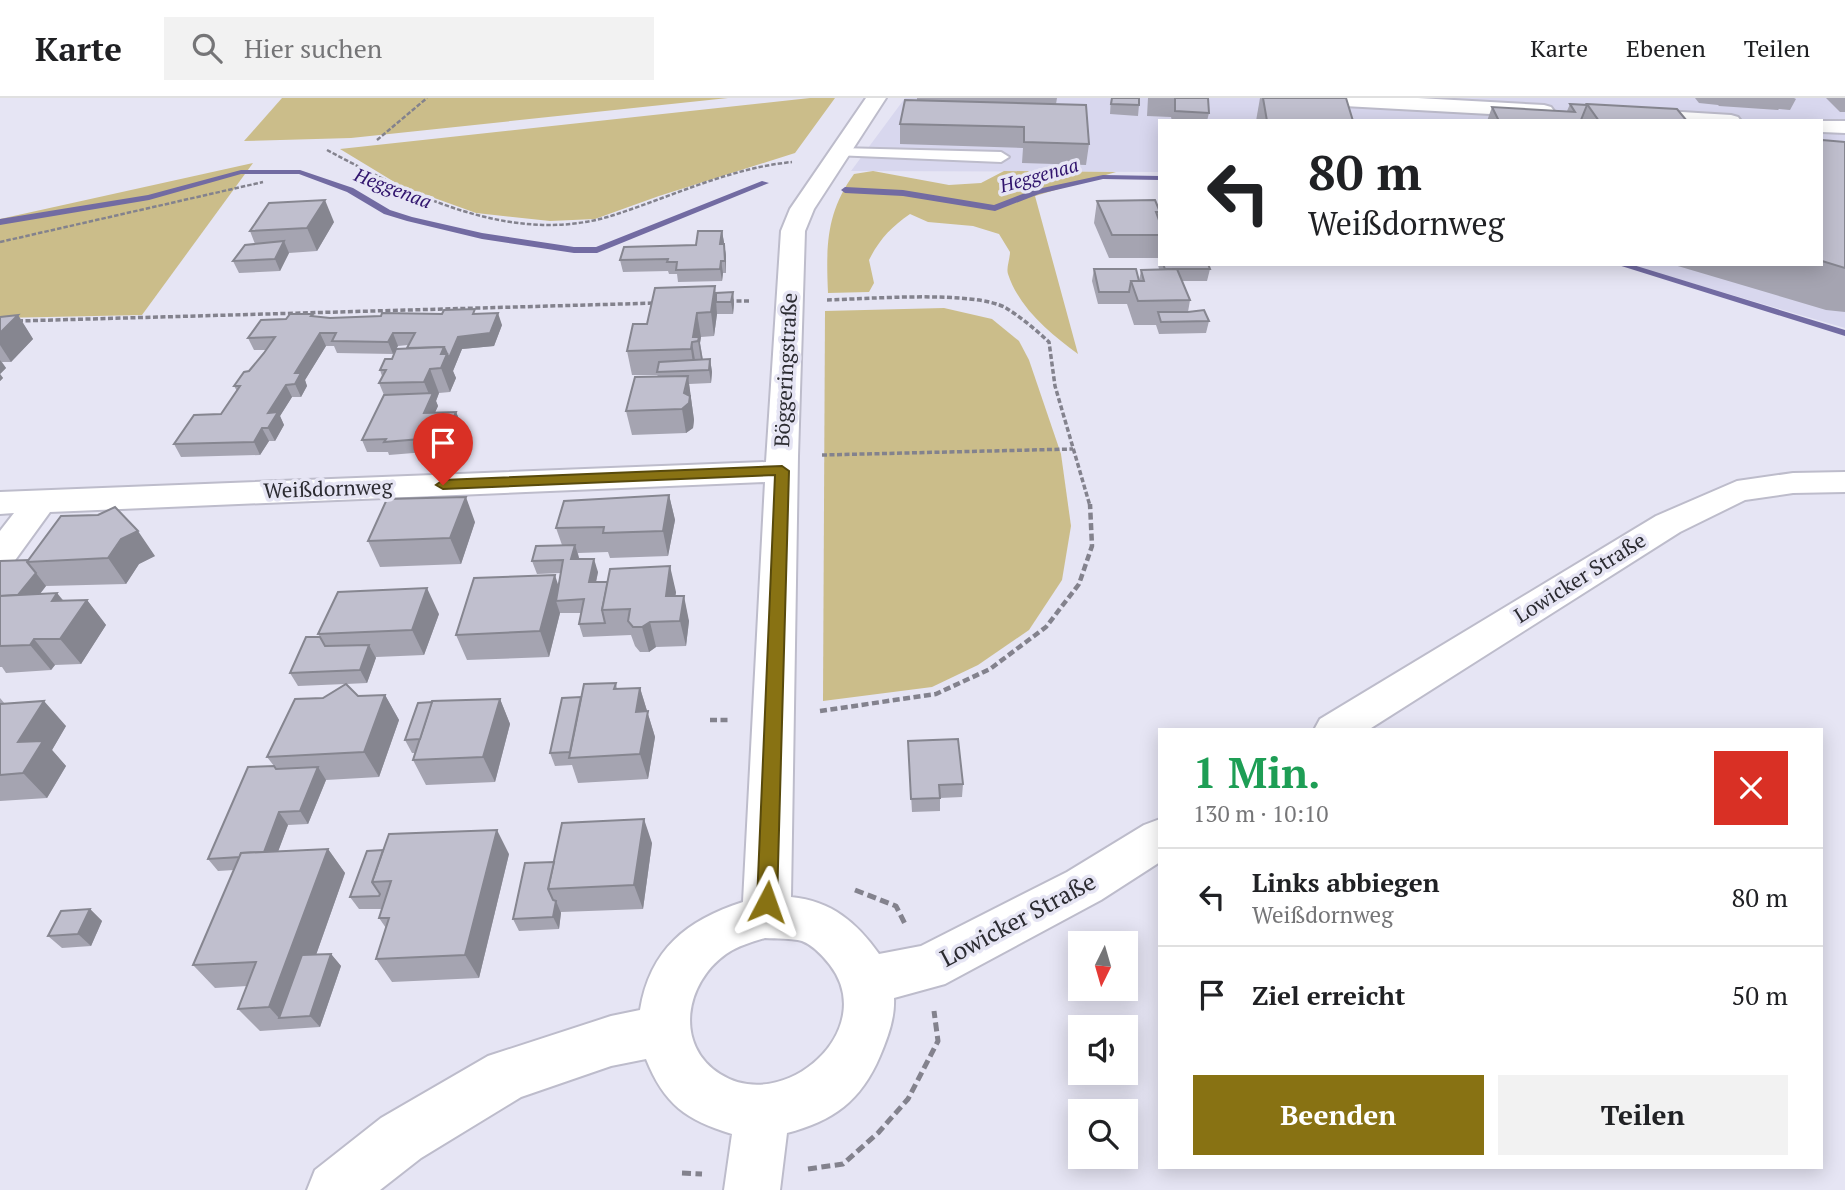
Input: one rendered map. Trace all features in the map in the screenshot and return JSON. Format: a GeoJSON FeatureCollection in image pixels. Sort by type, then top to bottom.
{"type":"FeatureCollection","features":[{"type":"Feature","properties":{"kind":"street","name":"Böggeringstraße"},"geometry":{"type":"LineString","coordinates":[[765,917],[769,887],[782,463],[793,231],[802,209],[876,98]]}},
{"type":"Feature","properties":{"kind":"street"},"geometry":{"type":"LineString","coordinates":[[1308,98],[1567,112]]}},
{"type":"Feature","properties":{"kind":"street"},"geometry":{"type":"LineString","coordinates":[[1608,114],[1696,119]]}},
{"type":"Feature","properties":{"kind":"street"},"geometry":{"type":"LineString","coordinates":[[1823,126],[1845,127]]}},
{"type":"Feature","properties":{"kind":"street","name":"Weißdornweg"},"geometry":{"type":"LineString","coordinates":[[0,503],[782,463]]}},
{"type":"Feature","properties":{"kind":"street","name":"Lowicker Straße"},"geometry":{"type":"LineString","coordinates":[[1338,728],[1668,524],[1737,491],[1793,484],[1845,482]]}},
{"type":"Feature","properties":{"kind":"street"},"geometry":{"type":"LineString","coordinates":[[0,555],[40,502]]}},
{"type":"Feature","properties":{"kind":"street","name":"Lowicker Straße"},"geometry":{"type":"LineString","coordinates":[[867,980],[928,968],[1084,886],[1158,839]]}},
{"type":"Feature","properties":{"kind":"street"},"geometry":{"type":"LineString","coordinates":[[765,917],[809,921],[845,944],[867,980],[870,1015],[858,1050],[835,1081],[801,1102],[762,1112],[725,1107],[694,1090],[672,1063],[663,1031],[667,998],[681,967],[704,943],[733,925],[765,917]]}},
{"type":"Feature","properties":{"kind":"street"},"geometry":{"type":"LineString","coordinates":[[335,1190],[401,1138],[507,1075],[611,1041],[663,1031]]}},
{"type":"Feature","properties":{"kind":"street"},"geometry":{"type":"LineString","coordinates":[[752,1190],[762,1112]]}},
{"type":"Feature","properties":{"kind":"lane"},"geometry":{"type":"LineString","coordinates":[[839,152],[1001,157]]}},
{"type":"Feature","properties":{"kind":"path"},"geometry":{"type":"LineString","coordinates":[[377,140],[427,98]]}},
{"type":"Feature","properties":{"kind":"path"},"geometry":{"type":"LineString","coordinates":[[327,150],[411,193],[448,208],[507,221],[552,225],[592,221],[756,167],[800,161]]}},
{"type":"Feature","properties":{"kind":"path"},"geometry":{"type":"LineString","coordinates":[[0,242],[262,182]]}},
{"type":"Feature","properties":{"kind":"path"},"geometry":{"type":"LineString","coordinates":[[710,720],[774,718],[936,694],[990,669],[1046,627],[1079,584],[1092,545],[1090,501],[1055,386],[1049,342],[1004,307],[967,298],[721,302]]}},
{"type":"Feature","properties":{"kind":"path"},"geometry":{"type":"LineString","coordinates":[[14,322],[665,303]]}},
{"type":"Feature","properties":{"kind":"path"},"geometry":{"type":"LineString","coordinates":[[782,463],[1073,449]]}},
{"type":"Feature","properties":{"kind":"shaded area"},"geometry":{"type":"Polygon","coordinates":[[[282,98],[728,98],[351,138],[244,141],[282,98]]]}},
{"type":"Feature","properties":{"kind":"shaded area"},"geometry":{"type":"Polygon","coordinates":[[[810,98],[835,98],[795,153],[595,219],[550,221],[476,213],[401,186],[340,149],[810,98]]]}},
{"type":"Feature","properties":{"kind":"shaded area"},"geometry":{"type":"Polygon","coordinates":[[[905,98],[1845,98],[1845,328],[1633,266],[1823,266],[1823,119],[1158,119],[1158,172],[851,171],[905,98]]]}},
{"type":"Feature","properties":{"kind":"shaded area"},"geometry":{"type":"Polygon","coordinates":[[[253,163],[142,315],[0,318],[0,219],[253,163]]]}},
{"type":"Feature","properties":{"kind":"shaded area"},"geometry":{"type":"Polygon","coordinates":[[[873,171],[949,185],[981,183],[1004,171],[1116,172],[1035,196],[1078,354],[1047,329],[1020,298],[1008,274],[1010,252],[999,234],[973,226],[928,222],[910,214],[886,234],[869,260],[874,283],[869,292],[828,293],[828,245],[838,202],[854,174],[873,171]]]}},
{"type":"Feature","properties":{"kind":"shaded area"},"geometry":{"type":"Polygon","coordinates":[[[944,308],[992,319],[1019,341],[1029,360],[1061,454],[1071,526],[1062,580],[1029,630],[978,665],[932,687],[823,701],[825,311],[944,308]]]}},
{"type":"Feature","properties":{"kind":"building"},"geometry":{"type":"Polygon","coordinates":[[[1112,98],[1139,98],[1139,105],[1111,104],[1112,98]]]}},
{"type":"Feature","properties":{"kind":"building"},"geometry":{"type":"Polygon","coordinates":[[[1175,98],[1208,98],[1209,113],[1175,111],[1175,98]]]}},
{"type":"Feature","properties":{"kind":"building"},"geometry":{"type":"Polygon","coordinates":[[[1263,98],[1346,98],[1352,119],[1267,119],[1263,98]]]}},
{"type":"Feature","properties":{"kind":"building"},"geometry":{"type":"Polygon","coordinates":[[[905,100],[1086,105],[1089,144],[1024,142],[1024,127],[900,124],[905,100]]]}},
{"type":"Feature","properties":{"kind":"building"},"geometry":{"type":"Polygon","coordinates":[[[1570,104],[1587,105],[1581,119],[1498,119],[1492,107],[1575,112],[1570,104]]]}},
{"type":"Feature","properties":{"kind":"building"},"geometry":{"type":"Polygon","coordinates":[[[1587,104],[1677,109],[1685,119],[1598,119],[1587,104]]]}},
{"type":"Feature","properties":{"kind":"building"},"geometry":{"type":"Polygon","coordinates":[[[1823,140],[1845,142],[1845,268],[1823,261],[1823,140]]]}},
{"type":"Feature","properties":{"kind":"building"},"geometry":{"type":"Polygon","coordinates":[[[325,200],[307,228],[250,231],[269,203],[325,200]]]}},
{"type":"Feature","properties":{"kind":"building"},"geometry":{"type":"Polygon","coordinates":[[[1155,200],[1158,207],[1158,235],[1112,235],[1097,201],[1155,200]]]}},
{"type":"Feature","properties":{"kind":"building"},"geometry":{"type":"Polygon","coordinates":[[[698,231],[722,231],[720,244],[724,244],[725,261],[721,261],[720,269],[676,270],[677,262],[667,262],[668,259],[620,260],[624,247],[696,245],[698,231]]]}},
{"type":"Feature","properties":{"kind":"building"},"geometry":{"type":"Polygon","coordinates":[[[284,241],[275,259],[233,261],[245,245],[284,241]]]}},
{"type":"Feature","properties":{"kind":"building"},"geometry":{"type":"Polygon","coordinates":[[[1164,266],[1209,266],[1210,269],[1165,269],[1164,266]]]}},
{"type":"Feature","properties":{"kind":"building"},"geometry":{"type":"Polygon","coordinates":[[[1094,269],[1136,269],[1139,281],[1131,281],[1129,292],[1099,292],[1094,269]]]}},
{"type":"Feature","properties":{"kind":"building"},"geometry":{"type":"Polygon","coordinates":[[[1177,269],[1190,300],[1138,301],[1131,281],[1144,281],[1141,270],[1177,269]]]}},
{"type":"Feature","properties":{"kind":"building"},"geometry":{"type":"Polygon","coordinates":[[[715,286],[711,312],[697,313],[693,337],[699,337],[698,341],[692,342],[691,349],[627,351],[633,324],[647,324],[655,288],[715,286]]]}},
{"type":"Feature","properties":{"kind":"building"},"geometry":{"type":"Polygon","coordinates":[[[733,292],[731,302],[716,302],[716,293],[733,292]]]}},
{"type":"Feature","properties":{"kind":"building"},"geometry":{"type":"Polygon","coordinates":[[[475,309],[473,314],[498,313],[490,333],[458,337],[449,358],[444,347],[407,348],[415,333],[393,333],[388,342],[332,341],[336,333],[320,333],[295,373],[301,373],[295,384],[286,385],[268,413],[278,412],[268,428],[262,428],[254,442],[174,444],[194,415],[221,414],[240,386],[234,386],[264,353],[275,337],[248,338],[261,320],[286,319],[290,314],[313,314],[311,316],[330,318],[381,316],[382,313],[442,314],[444,310],[475,309]]]}},
{"type":"Feature","properties":{"kind":"building"},"geometry":{"type":"Polygon","coordinates":[[[1204,310],[1209,321],[1161,322],[1158,312],[1188,312],[1204,310]]]}},
{"type":"Feature","properties":{"kind":"building"},"geometry":{"type":"Polygon","coordinates":[[[18,315],[0,333],[0,317],[18,315]]]}},
{"type":"Feature","properties":{"kind":"building"},"geometry":{"type":"Polygon","coordinates":[[[444,347],[441,354],[447,354],[441,368],[430,369],[424,382],[379,383],[386,370],[380,370],[385,359],[392,359],[396,349],[444,347]]]}},
{"type":"Feature","properties":{"kind":"building"},"geometry":{"type":"Polygon","coordinates":[[[710,359],[709,370],[657,372],[659,362],[710,359]]]}},
{"type":"Feature","properties":{"kind":"building"},"geometry":{"type":"Polygon","coordinates":[[[688,376],[684,393],[690,396],[689,403],[682,409],[626,411],[635,377],[688,376]]]}},
{"type":"Feature","properties":{"kind":"building"},"geometry":{"type":"Polygon","coordinates":[[[433,393],[424,413],[456,412],[445,437],[384,442],[386,439],[362,440],[384,395],[433,393]]]}},
{"type":"Feature","properties":{"kind":"building"},"geometry":{"type":"Polygon","coordinates":[[[669,495],[663,531],[603,533],[604,527],[556,528],[564,501],[669,495]]]}},
{"type":"Feature","properties":{"kind":"building"},"geometry":{"type":"Polygon","coordinates":[[[466,497],[450,538],[368,541],[387,499],[466,497]]]}},
{"type":"Feature","properties":{"kind":"building"},"geometry":{"type":"Polygon","coordinates":[[[115,507],[138,531],[121,539],[108,558],[27,562],[61,516],[98,515],[115,507]]]}},
{"type":"Feature","properties":{"kind":"building"},"geometry":{"type":"Polygon","coordinates":[[[575,545],[571,559],[594,559],[589,582],[608,582],[602,610],[605,623],[579,624],[584,599],[556,601],[563,560],[532,561],[536,546],[575,545]]]}},
{"type":"Feature","properties":{"kind":"building"},"geometry":{"type":"Polygon","coordinates":[[[28,560],[36,573],[18,595],[0,596],[0,561],[28,560]]]}},
{"type":"Feature","properties":{"kind":"building"},"geometry":{"type":"Polygon","coordinates":[[[670,566],[666,596],[684,596],[680,621],[650,622],[642,627],[633,627],[628,621],[630,609],[602,610],[610,569],[670,566]]]}},
{"type":"Feature","properties":{"kind":"building"},"geometry":{"type":"Polygon","coordinates":[[[555,575],[540,631],[456,635],[474,578],[555,575]]]}},
{"type":"Feature","properties":{"kind":"building"},"geometry":{"type":"Polygon","coordinates":[[[427,588],[412,630],[318,634],[338,592],[427,588]]]}},
{"type":"Feature","properties":{"kind":"building"},"geometry":{"type":"Polygon","coordinates":[[[57,593],[52,601],[87,600],[60,639],[34,639],[30,645],[0,646],[0,596],[57,593]]]}},
{"type":"Feature","properties":{"kind":"building"},"geometry":{"type":"Polygon","coordinates":[[[306,637],[320,637],[325,646],[369,645],[360,670],[290,673],[306,637]]]}},
{"type":"Feature","properties":{"kind":"building"},"geometry":{"type":"Polygon","coordinates":[[[616,683],[614,689],[640,688],[636,712],[648,711],[640,754],[569,758],[584,684],[616,683]]]}},
{"type":"Feature","properties":{"kind":"building"},"geometry":{"type":"Polygon","coordinates":[[[346,684],[358,696],[385,695],[364,752],[267,757],[295,699],[323,698],[346,684]]]}},
{"type":"Feature","properties":{"kind":"building"},"geometry":{"type":"Polygon","coordinates":[[[581,697],[570,752],[550,753],[562,698],[581,697]]]}},
{"type":"Feature","properties":{"kind":"building"},"geometry":{"type":"Polygon","coordinates":[[[500,699],[483,757],[413,760],[432,701],[500,699]]]}},
{"type":"Feature","properties":{"kind":"building"},"geometry":{"type":"Polygon","coordinates":[[[44,701],[18,742],[43,741],[23,773],[0,775],[0,704],[44,701]]]}},
{"type":"Feature","properties":{"kind":"building"},"geometry":{"type":"Polygon","coordinates":[[[432,702],[420,739],[405,740],[418,703],[432,702]]]}},
{"type":"Feature","properties":{"kind":"building"},"geometry":{"type":"Polygon","coordinates":[[[958,739],[963,784],[939,785],[940,798],[911,799],[908,741],[958,739]]]}},
{"type":"Feature","properties":{"kind":"building"},"geometry":{"type":"Polygon","coordinates":[[[274,766],[276,769],[318,767],[300,811],[279,812],[264,852],[208,859],[248,767],[274,766]]]}},
{"type":"Feature","properties":{"kind":"building"},"geometry":{"type":"Polygon","coordinates":[[[644,819],[634,885],[548,889],[562,823],[644,819]]]}},
{"type":"Feature","properties":{"kind":"building"},"geometry":{"type":"Polygon","coordinates":[[[497,830],[465,955],[376,959],[389,918],[379,918],[391,881],[372,882],[389,834],[497,830]]]}},
{"type":"Feature","properties":{"kind":"building"},"geometry":{"type":"Polygon","coordinates":[[[328,849],[269,1007],[238,1009],[256,962],[193,965],[241,853],[328,849]]]}},
{"type":"Feature","properties":{"kind":"building"},"geometry":{"type":"Polygon","coordinates":[[[383,850],[372,882],[379,896],[350,897],[367,851],[383,850]]]}},
{"type":"Feature","properties":{"kind":"building"},"geometry":{"type":"Polygon","coordinates":[[[554,862],[548,889],[556,901],[553,917],[513,919],[525,863],[554,862]]]}},
{"type":"Feature","properties":{"kind":"building"},"geometry":{"type":"Polygon","coordinates":[[[90,909],[78,934],[48,936],[61,911],[90,909]]]}},
{"type":"Feature","properties":{"kind":"building"},"geometry":{"type":"Polygon","coordinates":[[[331,954],[310,1016],[279,1018],[302,955],[331,954]]]}},
{"type":"Feature","properties":{"kind":"waterway","name":"Heggenaa"},"geometry":{"type":"LineString","coordinates":[[0,222],[149,197],[241,172],[300,172],[350,190],[387,212],[410,219],[482,236],[574,250],[597,250],[765,183]]}},
{"type":"Feature","properties":{"kind":"waterway","name":"Heggenaa"},"geometry":{"type":"LineString","coordinates":[[845,190],[903,193],[995,208],[1036,192],[1103,177],[1158,178]]}},
{"type":"Feature","properties":{"kind":"waterway","name":"Heggenaa"},"geometry":{"type":"LineString","coordinates":[[1626,266],[1845,333]]}},
{"type":"Feature","properties":{"kind":"route"},"geometry":{"type":"LineString","coordinates":[[443,485],[782,471],[767,902]]}}]}
